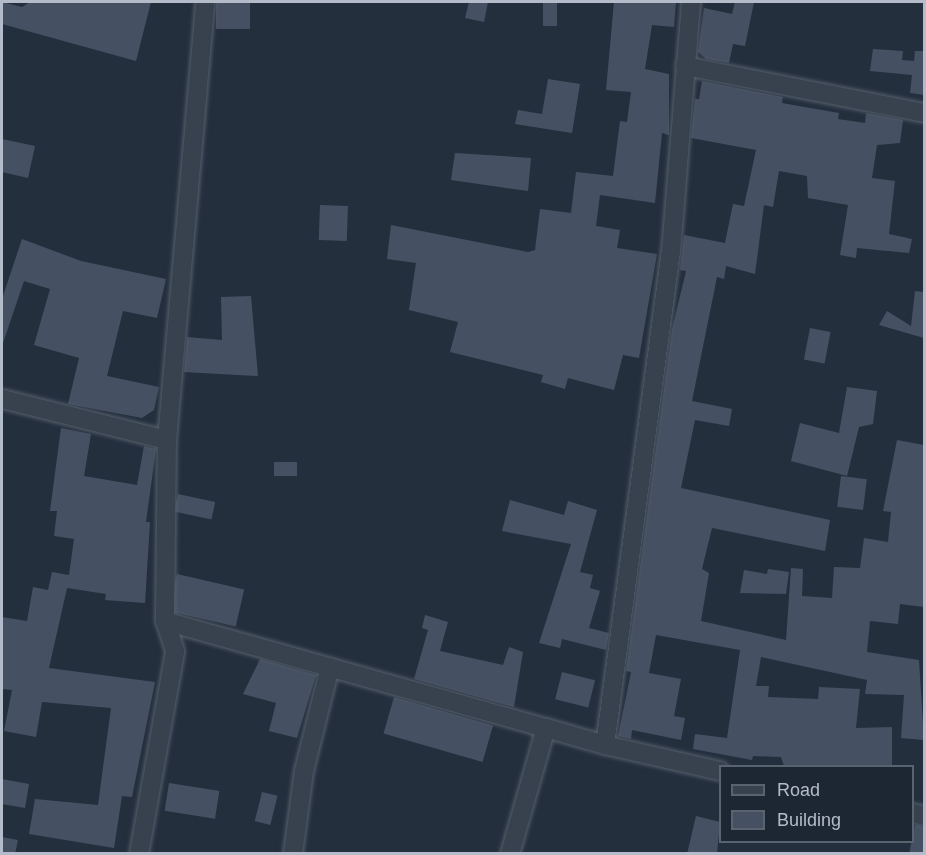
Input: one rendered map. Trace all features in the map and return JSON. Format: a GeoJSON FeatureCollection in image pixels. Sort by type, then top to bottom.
{"type":"FeatureCollection","features":[{"type":"Feature","properties":{"kind":"street"},"geometry":{"type":"LineString","coordinates":[[139,854],[175,651],[165,621],[167,440],[205,2]]}},
{"type":"Feature","properties":{"kind":"street"},"geometry":{"type":"LineString","coordinates":[[605,745],[671,252],[691,2]]}},
{"type":"Feature","properties":{"kind":"street"},"geometry":{"type":"LineString","coordinates":[[685,66],[924,113]]}},
{"type":"Feature","properties":{"kind":"street"},"geometry":{"type":"LineString","coordinates":[[2,399],[167,440]]}},
{"type":"Feature","properties":{"kind":"street"},"geometry":{"type":"LineString","coordinates":[[165,621],[605,745],[719,771]]}},
{"type":"Feature","properties":{"kind":"street"},"geometry":{"type":"LineString","coordinates":[[293,854],[304,771],[330,667]]}},
{"type":"Feature","properties":{"kind":"street"},"geometry":{"type":"LineString","coordinates":[[510,854],[546,728]]}},
{"type":"Feature","properties":{"kind":"building"},"geometry":{"type":"Polygon","coordinates":[[[2,2],[22,7],[30,2],[151,2],[136,61],[2,24],[2,2]]]}},
{"type":"Feature","properties":{"kind":"building"},"geometry":{"type":"Polygon","coordinates":[[[216,2],[250,2],[250,29],[216,29],[216,2]]]}},
{"type":"Feature","properties":{"kind":"building"},"geometry":{"type":"Polygon","coordinates":[[[469,2],[488,2],[484,22],[465,18],[469,2]]]}},
{"type":"Feature","properties":{"kind":"building"},"geometry":{"type":"Polygon","coordinates":[[[543,2],[557,2],[557,26],[543,26],[543,2]]]}},
{"type":"Feature","properties":{"kind":"building"},"geometry":{"type":"Polygon","coordinates":[[[614,2],[676,2],[674,27],[652,25],[645,69],[669,74],[669,135],[662,133],[655,203],[600,195],[596,226],[620,230],[617,248],[657,254],[639,358],[623,355],[614,390],[568,378],[565,389],[541,382],[543,375],[450,352],[458,322],[409,310],[416,263],[387,259],[391,225],[528,252],[535,250],[540,209],[571,213],[576,172],[613,176],[620,121],[627,122],[631,92],[606,90],[614,2]]]}},
{"type":"Feature","properties":{"kind":"building"},"geometry":{"type":"Polygon","coordinates":[[[735,2],[754,2],[745,46],[733,44],[729,63],[706,59],[698,52],[704,8],[732,14],[735,2]]]}},
{"type":"Feature","properties":{"kind":"building"},"geometry":{"type":"Polygon","coordinates":[[[873,49],[903,51],[902,60],[914,61],[915,51],[924,51],[924,95],[910,93],[912,75],[870,71],[873,49]]]}},
{"type":"Feature","properties":{"kind":"building"},"geometry":{"type":"Polygon","coordinates":[[[548,79],[580,84],[572,133],[515,124],[518,110],[542,114],[548,79]]]}},
{"type":"Feature","properties":{"kind":"building"},"geometry":{"type":"Polygon","coordinates":[[[702,81],[783,97],[782,103],[839,113],[838,119],[865,123],[866,113],[903,120],[900,143],[877,145],[872,178],[895,181],[889,234],[912,239],[909,253],[857,248],[856,258],[840,255],[848,205],[808,198],[807,176],[779,171],[773,207],[764,205],[755,274],[726,266],[724,279],[717,277],[692,401],[732,409],[729,426],[695,420],[681,488],[830,520],[825,551],[712,528],[702,569],[709,573],[701,621],[786,640],[791,568],[803,569],[802,596],[832,598],[834,567],[860,568],[864,538],[888,542],[891,512],[883,511],[897,440],[924,445],[924,607],[900,604],[898,624],[870,621],[867,652],[919,660],[924,740],[901,738],[904,695],[865,694],[867,680],[761,657],[756,686],[769,686],[768,697],[818,699],[819,687],[860,689],[856,728],[892,727],[892,765],[784,765],[781,757],[753,756],[752,760],[693,749],[695,734],[727,738],[740,650],[656,635],[649,673],[681,679],[674,716],[685,718],[681,740],[632,730],[631,739],[618,736],[631,672],[626,671],[672,329],[686,271],[680,270],[684,235],[725,243],[733,204],[744,206],[756,150],[691,138],[695,99],[699,99],[702,81]]]}},
{"type":"Feature","properties":{"kind":"building"},"geometry":{"type":"Polygon","coordinates":[[[2,139],[35,146],[28,178],[2,172],[2,139]]]}},
{"type":"Feature","properties":{"kind":"building"},"geometry":{"type":"Polygon","coordinates":[[[455,153],[531,158],[528,191],[451,180],[455,153]]]}},
{"type":"Feature","properties":{"kind":"building"},"geometry":{"type":"Polygon","coordinates":[[[320,205],[348,206],[347,241],[319,240],[320,205]]]}},
{"type":"Feature","properties":{"kind":"building"},"geometry":{"type":"Polygon","coordinates":[[[22,239],[81,261],[166,279],[157,318],[123,311],[107,376],[159,387],[154,410],[142,418],[68,404],[79,358],[34,345],[50,289],[24,281],[2,346],[2,299],[22,239]]]}},
{"type":"Feature","properties":{"kind":"building"},"geometry":{"type":"Polygon","coordinates":[[[915,291],[924,292],[924,338],[879,325],[887,311],[911,326],[915,291]]]}},
{"type":"Feature","properties":{"kind":"building"},"geometry":{"type":"Polygon","coordinates":[[[251,296],[258,376],[184,372],[187,337],[222,340],[221,297],[251,296]]]}},
{"type":"Feature","properties":{"kind":"building"},"geometry":{"type":"Polygon","coordinates":[[[810,328],[831,332],[825,363],[804,359],[810,328]]]}},
{"type":"Feature","properties":{"kind":"building"},"geometry":{"type":"Polygon","coordinates":[[[847,387],[877,391],[873,424],[859,427],[847,476],[791,461],[800,423],[839,433],[847,387]]]}},
{"type":"Feature","properties":{"kind":"building"},"geometry":{"type":"Polygon","coordinates":[[[61,428],[91,434],[84,476],[137,485],[144,446],[156,449],[146,522],[150,522],[145,603],[105,600],[106,594],[67,588],[49,668],[155,682],[132,797],[122,796],[114,848],[29,834],[35,799],[98,805],[111,708],[42,702],[36,737],[4,731],[12,690],[2,689],[2,617],[27,621],[33,587],[48,590],[52,572],[69,575],[74,539],[54,536],[57,511],[50,511],[61,428]]]}},
{"type":"Feature","properties":{"kind":"building"},"geometry":{"type":"Polygon","coordinates":[[[274,462],[297,462],[297,476],[274,476],[274,462]]]}},
{"type":"Feature","properties":{"kind":"building"},"geometry":{"type":"Polygon","coordinates":[[[841,476],[867,479],[863,510],[837,507],[841,476]]]}},
{"type":"Feature","properties":{"kind":"building"},"geometry":{"type":"Polygon","coordinates":[[[178,494],[215,502],[211,520],[174,512],[178,494]]]}},
{"type":"Feature","properties":{"kind":"building"},"geometry":{"type":"Polygon","coordinates":[[[510,500],[564,515],[568,501],[597,510],[580,572],[593,575],[590,588],[600,591],[589,628],[609,633],[606,650],[562,639],[560,648],[539,643],[571,544],[502,531],[510,500]]]}},
{"type":"Feature","properties":{"kind":"building"},"geometry":{"type":"Polygon","coordinates":[[[768,569],[789,572],[786,594],[740,593],[744,570],[767,574],[768,569]]]}},
{"type":"Feature","properties":{"kind":"building"},"geometry":{"type":"Polygon","coordinates":[[[177,574],[244,590],[236,627],[168,611],[177,574]]]}},
{"type":"Feature","properties":{"kind":"building"},"geometry":{"type":"Polygon","coordinates":[[[425,615],[448,622],[440,651],[503,665],[509,647],[523,652],[514,707],[414,679],[428,630],[422,628],[425,615]]]}},
{"type":"Feature","properties":{"kind":"building"},"geometry":{"type":"Polygon","coordinates":[[[260,659],[316,675],[297,738],[269,731],[276,703],[243,694],[260,659]]]}},
{"type":"Feature","properties":{"kind":"building"},"geometry":{"type":"Polygon","coordinates":[[[562,672],[595,680],[588,707],[555,699],[562,672]]]}},
{"type":"Feature","properties":{"kind":"building"},"geometry":{"type":"Polygon","coordinates":[[[394,697],[493,725],[483,762],[384,734],[394,697]]]}},
{"type":"Feature","properties":{"kind":"building"},"geometry":{"type":"Polygon","coordinates":[[[2,779],[29,784],[25,808],[2,804],[2,779]]]}},
{"type":"Feature","properties":{"kind":"building"},"geometry":{"type":"Polygon","coordinates":[[[169,783],[219,791],[215,819],[165,811],[169,783]]]}},
{"type":"Feature","properties":{"kind":"building"},"geometry":{"type":"Polygon","coordinates":[[[262,792],[278,796],[270,825],[255,821],[262,792]]]}},
{"type":"Feature","properties":{"kind":"building"},"geometry":{"type":"Polygon","coordinates":[[[696,816],[719,822],[717,854],[687,854],[696,816]]]}},
{"type":"Feature","properties":{"kind":"building"},"geometry":{"type":"Polygon","coordinates":[[[915,825],[924,827],[924,854],[909,854],[911,843],[914,843],[915,825]]]}},
{"type":"Feature","properties":{"kind":"building"},"geometry":{"type":"Polygon","coordinates":[[[2,837],[18,840],[15,854],[2,854],[2,837]]]}}]}
